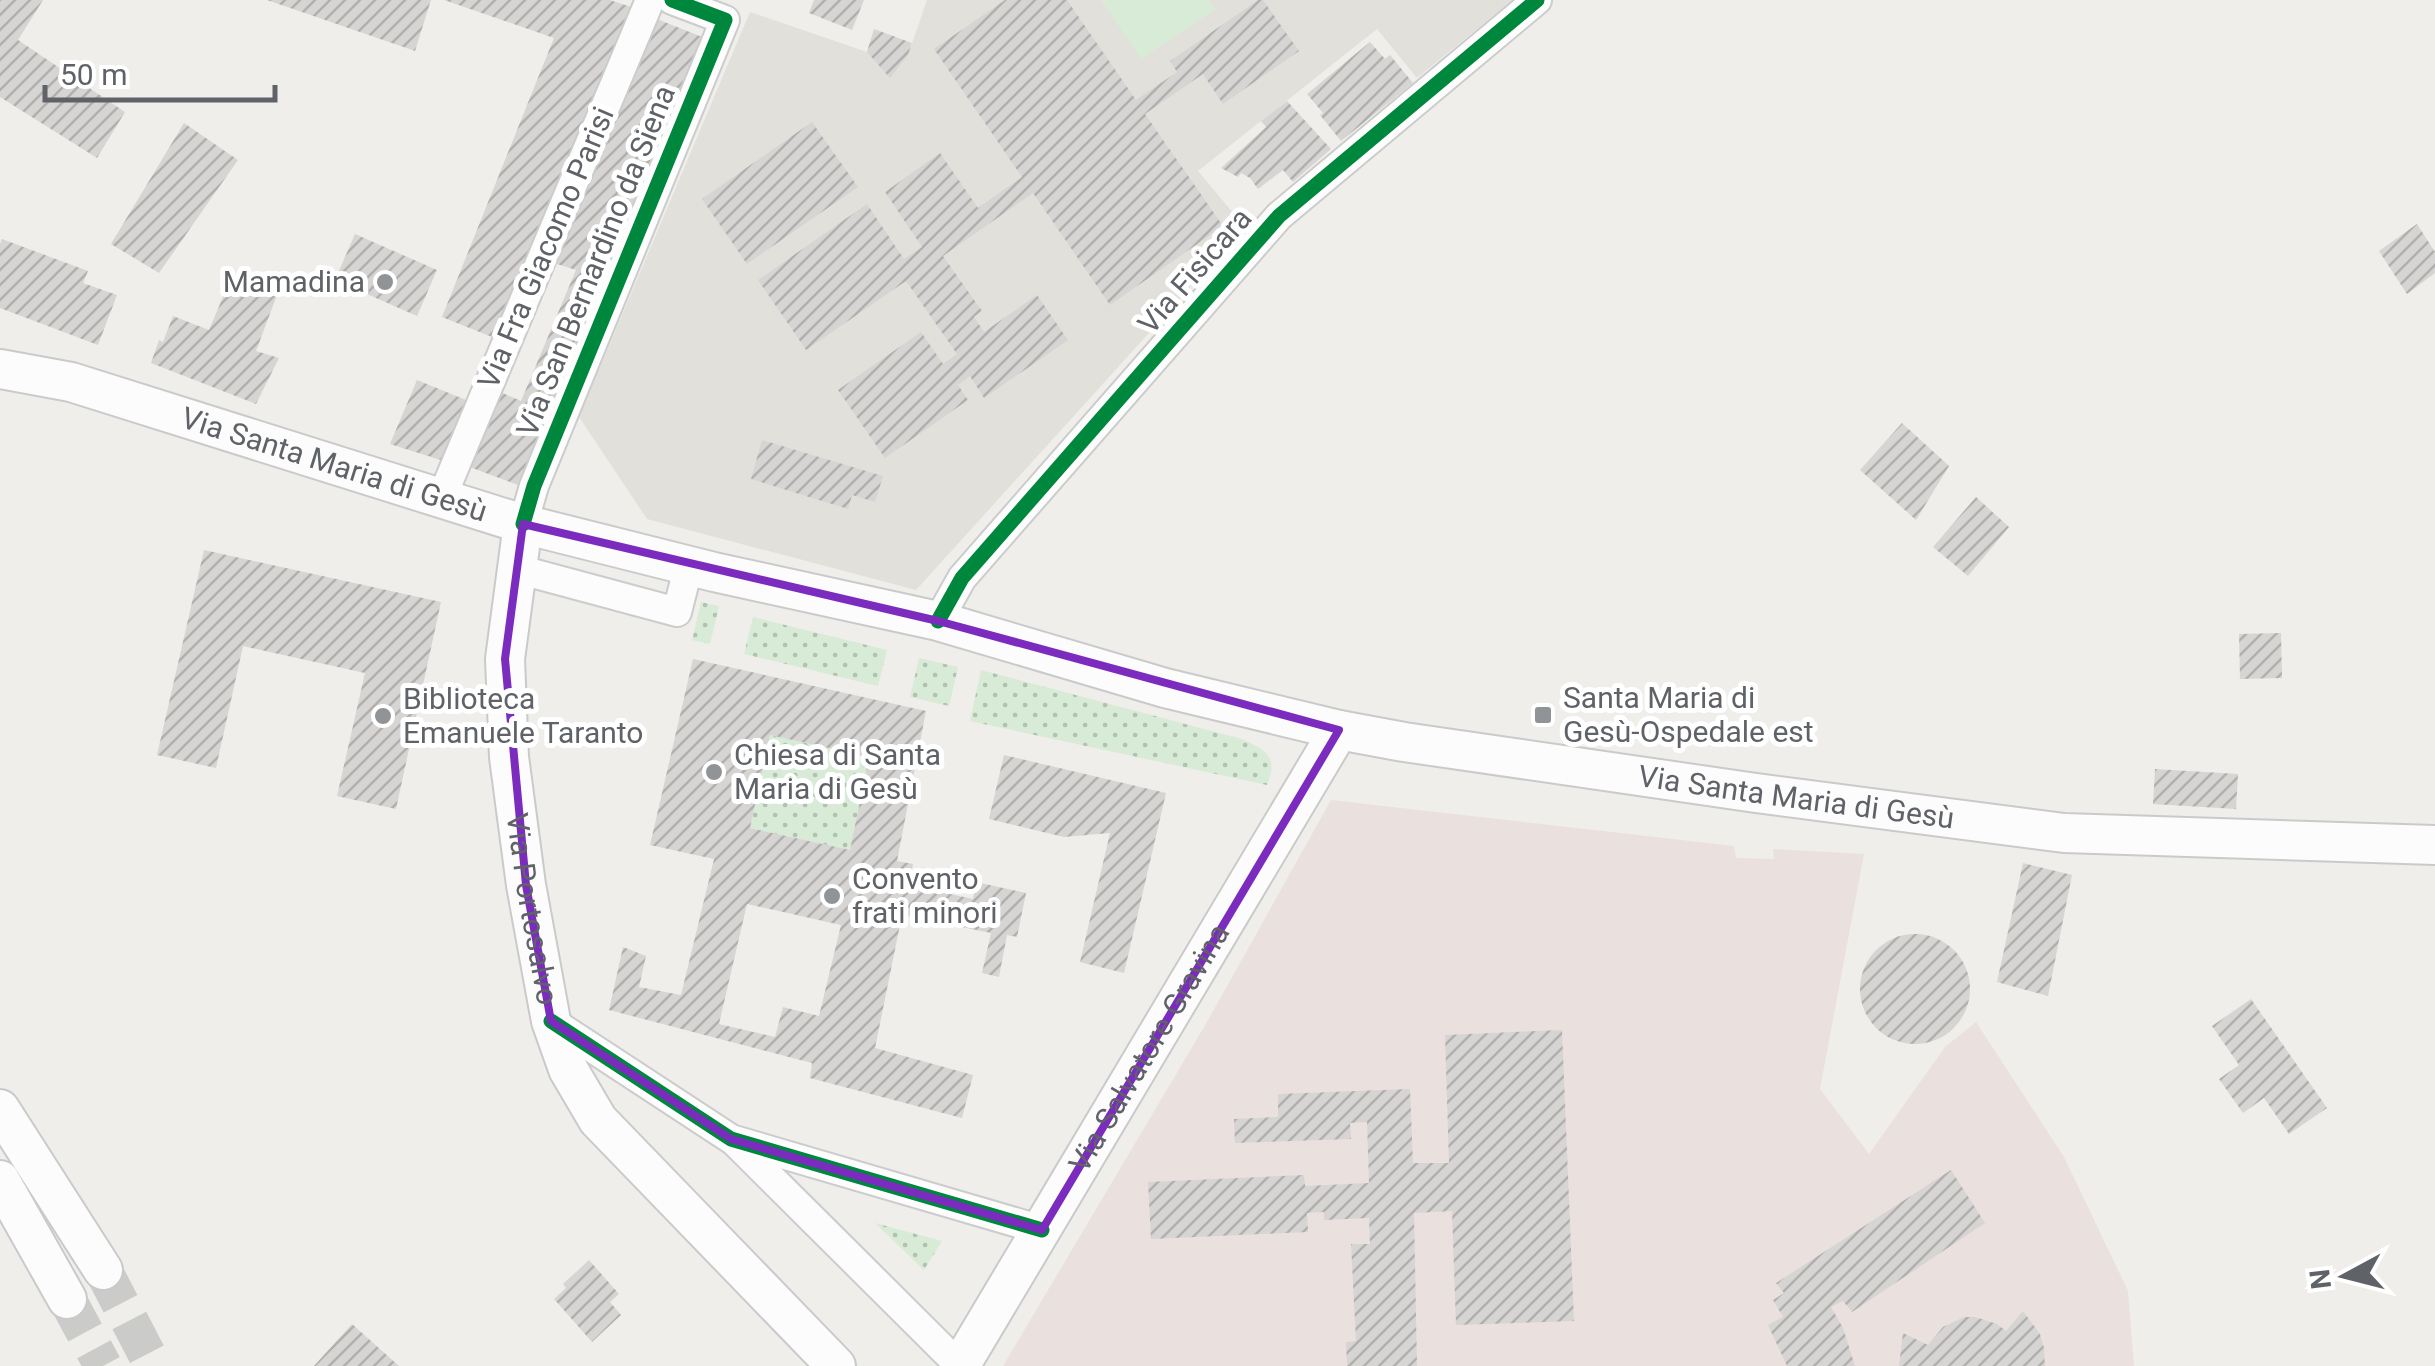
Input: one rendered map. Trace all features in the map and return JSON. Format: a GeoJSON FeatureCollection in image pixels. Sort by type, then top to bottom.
{"type":"FeatureCollection","features":[{"type":"Feature","properties":{"kind":"main road"},"geometry":{"type":"LineString","coordinates":[[0,346],[71,382]]}},
{"type":"Feature","properties":{"kind":"main road"},"geometry":{"type":"LineString","coordinates":[[0,369],[71,382]]}},
{"type":"Feature","properties":{"kind":"main road","name":"Via Santa Maria di Gesù"},"geometry":{"type":"LineString","coordinates":[[71,382],[524,524],[702,568]]}},
{"type":"Feature","properties":{"kind":"main road","name":"Via Portosalvo"},"geometry":{"type":"LineString","coordinates":[[524,524],[504,659],[509,757],[526,885],[551,1021],[568,1069],[598,1120],[836,1366]]}},
{"type":"Feature","properties":{"kind":"main road"},"geometry":{"type":"LineString","coordinates":[[702,568],[938,621],[1165,688]]}},
{"type":"Feature","properties":{"kind":"main road"},"geometry":{"type":"LineString","coordinates":[[702,568],[858,624],[1003,661],[1165,688]]}},
{"type":"Feature","properties":{"kind":"main road","name":"Via Santa Maria di Gesù"},"geometry":{"type":"LineString","coordinates":[[1165,688],[1404,742],[1756,794],[2064,833],[2435,845]]}},
{"type":"Feature","properties":{"kind":"main road","name":"Via Salvatore Gravina"},"geometry":{"type":"LineString","coordinates":[[960,1366],[1339,730]]}},
{"type":"Feature","properties":{"kind":"main road"},"geometry":{"type":"LineString","coordinates":[[0,1109],[102,1270]]}},
{"type":"Feature","properties":{"kind":"main road"},"geometry":{"type":"LineString","coordinates":[[0,1180],[66,1299]]}},
{"type":"Feature","properties":{"kind":"street","name":"Via Fra Giacomo Parisi"},"geometry":{"type":"LineString","coordinates":[[442,496],[650,0]]}},
{"type":"Feature","properties":{"kind":"street","name":"Via San Bernardino da Siena"},"geometry":{"type":"LineString","coordinates":[[524,524],[534,486],[725,20],[672,0]]}},
{"type":"Feature","properties":{"kind":"street","name":"Via Fisicara"},"geometry":{"type":"LineString","coordinates":[[938,621],[962,578],[1280,216],[1537,0]]}},
{"type":"Feature","properties":{"kind":"street"},"geometry":{"type":"LineString","coordinates":[[516,568],[677,612],[702,568]]}},
{"type":"Feature","properties":{"kind":"street"},"geometry":{"type":"LineString","coordinates":[[551,1021],[731,1139],[960,1366]]}},
{"type":"Feature","properties":{"kind":"street"},"geometry":{"type":"LineString","coordinates":[[731,1139],[1042,1230]]}},
{"type":"Feature","properties":{"kind":"highlighted area"},"geometry":{"type":"Polygon","coordinates":[[[523,524],[938,621],[1339,730],[1042,1230],[731,1139],[551,1021],[526,885],[505,659],[523,524]]]}},
{"type":"Feature","properties":{"kind":"shaded area"},"geometry":{"type":"Polygon","coordinates":[[[927,0],[1512,0],[1417,78],[1377,29],[1198,171],[1245,227],[916,590],[647,519],[579,417],[750,12],[867,52],[908,55],[927,0]]]}},
{"type":"Feature","properties":{"kind":"shaded area"},"geometry":{"type":"Polygon","coordinates":[[[1331,800],[1734,846],[1736,858],[1774,859],[1773,849],[1864,854],[1820,1089],[1869,1154],[1945,1047],[1976,1022],[2064,1157],[2128,1291],[2134,1366],[1003,1366],[1207,1022],[1331,800]]]}},
{"type":"Feature","properties":{"kind":"green space"},"geometry":{"type":"Polygon","coordinates":[[[1101,0],[1209,0],[1216,9],[1141,59],[1101,0]]]}},
{"type":"Feature","properties":{"kind":"green space"},"geometry":{"type":"Polygon","coordinates":[[[701,602],[719,606],[710,644],[692,640],[701,602]]]}},
{"type":"Feature","properties":{"kind":"green space"},"geometry":{"type":"Polygon","coordinates":[[[753,617],[887,650],[878,686],[744,654],[753,617]]]}},
{"type":"Feature","properties":{"kind":"green space"},"geometry":{"type":"Polygon","coordinates":[[[919,658],[958,667],[949,706],[910,697],[919,658]]]}},
{"type":"Feature","properties":{"kind":"green space"},"geometry":{"type":"Polygon","coordinates":[[[981,670],[1242,739],[1258,747],[1271,761],[1267,785],[970,721],[981,670]]]}},
{"type":"Feature","properties":{"kind":"green space"},"geometry":{"type":"Polygon","coordinates":[[[770,735],[869,757],[850,850],[750,828],[770,735]]]}},
{"type":"Feature","properties":{"kind":"green space"},"geometry":{"type":"Polygon","coordinates":[[[875,1223],[942,1241],[924,1270],[875,1223]]]}},
{"type":"Feature","properties":{"kind":"building"},"geometry":{"type":"Polygon","coordinates":[[[0,0],[43,0],[18,40],[125,112],[97,158],[0,97],[0,0]]]}},
{"type":"Feature","properties":{"kind":"building"},"geometry":{"type":"Polygon","coordinates":[[[267,0],[431,0],[415,51],[267,0]]]}},
{"type":"Feature","properties":{"kind":"building"},"geometry":{"type":"Polygon","coordinates":[[[444,0],[610,0],[631,7],[497,339],[442,317],[554,38],[444,0]]]}},
{"type":"Feature","properties":{"kind":"building"},"geometry":{"type":"Polygon","coordinates":[[[814,0],[864,0],[852,30],[809,13],[814,0]]]}},
{"type":"Feature","properties":{"kind":"building"},"geometry":{"type":"Polygon","coordinates":[[[1005,0],[1067,0],[1136,100],[1177,72],[1170,61],[1258,0],[1263,0],[1299,51],[1223,104],[1203,74],[1145,114],[1223,226],[1110,305],[1033,193],[943,256],[982,311],[974,317],[984,332],[1037,295],[1068,340],[984,398],[970,376],[958,385],[968,400],[885,458],[838,390],[921,332],[943,364],[957,354],[906,281],[806,350],[758,280],[867,204],[904,259],[922,247],[885,192],[940,153],[978,208],[1022,177],[934,49],[1005,0]]]}},
{"type":"Feature","properties":{"kind":"building"},"geometry":{"type":"Polygon","coordinates":[[[652,17],[702,37],[518,485],[467,466],[498,391],[521,401],[576,270],[551,262],[652,17]]]}},
{"type":"Feature","properties":{"kind":"building"},"geometry":{"type":"Polygon","coordinates":[[[874,29],[912,43],[890,78],[867,52],[874,29]]]}},
{"type":"Feature","properties":{"kind":"building"},"geometry":{"type":"Polygon","coordinates":[[[1370,42],[1385,59],[1390,55],[1413,83],[1341,141],[1307,94],[1370,42]]]}},
{"type":"Feature","properties":{"kind":"building"},"geometry":{"type":"Polygon","coordinates":[[[1287,101],[1331,149],[1293,182],[1283,170],[1258,189],[1250,178],[1221,168],[1266,127],[1261,121],[1287,101]]]}},
{"type":"Feature","properties":{"kind":"building"},"geometry":{"type":"Polygon","coordinates":[[[812,122],[858,187],[747,264],[702,199],[812,122]]]}},
{"type":"Feature","properties":{"kind":"building"},"geometry":{"type":"Polygon","coordinates":[[[184,123],[238,160],[159,273],[111,244],[184,123]]]}},
{"type":"Feature","properties":{"kind":"building"},"geometry":{"type":"Polygon","coordinates":[[[2417,224],[2435,252],[2435,273],[2407,294],[2379,251],[2417,224]]]}},
{"type":"Feature","properties":{"kind":"building"},"geometry":{"type":"Polygon","coordinates":[[[355,234],[437,270],[417,316],[335,280],[355,234]]]}},
{"type":"Feature","properties":{"kind":"building"},"geometry":{"type":"Polygon","coordinates":[[[2,239],[88,271],[83,283],[117,295],[98,345],[0,308],[2,239]]]}},
{"type":"Feature","properties":{"kind":"building"},"geometry":{"type":"Polygon","coordinates":[[[233,273],[277,295],[256,351],[279,358],[256,404],[151,363],[173,316],[209,330],[233,273]]]}},
{"type":"Feature","properties":{"kind":"building"},"geometry":{"type":"Polygon","coordinates":[[[417,380],[471,402],[447,462],[390,444],[417,380]]]}},
{"type":"Feature","properties":{"kind":"building"},"geometry":{"type":"Polygon","coordinates":[[[1902,423],[1949,466],[1916,520],[1860,470],[1902,423]]]}},
{"type":"Feature","properties":{"kind":"building"},"geometry":{"type":"Polygon","coordinates":[[[762,440],[883,476],[875,502],[852,495],[848,509],[751,479],[762,440]]]}},
{"type":"Feature","properties":{"kind":"building"},"geometry":{"type":"Polygon","coordinates":[[[1976,497],[2009,527],[1968,576],[1933,547],[1976,497]]]}},
{"type":"Feature","properties":{"kind":"building"},"geometry":{"type":"Polygon","coordinates":[[[204,550],[441,602],[396,809],[337,796],[365,673],[243,646],[216,768],[157,755],[204,550]]]}},
{"type":"Feature","properties":{"kind":"building"},"geometry":{"type":"Polygon","coordinates":[[[2281,633],[2282,678],[2240,679],[2239,634],[2281,633]]]}},
{"type":"Feature","properties":{"kind":"building","name":"Convento frati minori"},"geometry":{"type":"Polygon","coordinates":[[[693,659],[926,711],[897,861],[913,864],[909,885],[973,899],[976,882],[1026,893],[1017,937],[1007,935],[999,977],[982,973],[991,933],[902,915],[875,1048],[973,1075],[962,1118],[810,1078],[812,1063],[609,1010],[623,947],[646,956],[639,987],[681,995],[714,859],[650,845],[693,659]],[[770,735],[750,828],[850,850],[869,757],[770,735]],[[747,904],[719,1024],[775,1037],[783,1007],[819,1016],[841,925],[747,904]]]}},
{"type":"Feature","properties":{"kind":"building"},"geometry":{"type":"Polygon","coordinates":[[[1004,755],[1166,793],[1124,973],[1080,962],[1110,833],[1064,837],[989,819],[1004,755]]]}},
{"type":"Feature","properties":{"kind":"building"},"geometry":{"type":"Polygon","coordinates":[[[2155,769],[2238,774],[2236,809],[2153,804],[2155,769]]]}},
{"type":"Feature","properties":{"kind":"building"},"geometry":{"type":"Polygon","coordinates":[[[2023,863],[2072,875],[2048,996],[1997,982],[2023,863]]]}},
{"type":"Feature","properties":{"kind":"building"},"geometry":{"type":"Polygon","coordinates":[[[1915,934],[1936,938],[1954,950],[1966,968],[1970,989],[1966,1010],[1954,1028],[1936,1040],[1915,1044],[1894,1040],[1876,1028],[1864,1010],[1860,989],[1864,968],[1876,950],[1894,938],[1915,934]]]}},
{"type":"Feature","properties":{"kind":"building"},"geometry":{"type":"Polygon","coordinates":[[[2251,999],[2327,1108],[2289,1134],[2264,1098],[2243,1113],[2219,1079],[2239,1065],[2212,1026],[2251,999]]]}},
{"type":"Feature","properties":{"kind":"building"},"geometry":{"type":"Polygon","coordinates":[[[1562,1030],[1574,1321],[1456,1325],[1452,1211],[1414,1213],[1417,1366],[1347,1366],[1346,1342],[1356,1341],[1351,1244],[1370,1244],[1369,1218],[1324,1220],[1324,1212],[1307,1213],[1308,1232],[1151,1239],[1148,1182],[1304,1175],[1305,1186],[1369,1183],[1367,1122],[1350,1123],[1351,1139],[1235,1143],[1234,1119],[1278,1117],[1278,1094],[1410,1089],[1413,1163],[1449,1163],[1445,1035],[1562,1030]]]}},
{"type":"Feature","properties":{"kind":"building"},"geometry":{"type":"Polygon","coordinates":[[[1951,1170],[1985,1223],[1852,1312],[1843,1301],[1831,1307],[1843,1328],[1855,1366],[1787,1366],[1768,1325],[1783,1317],[1773,1300],[1784,1293],[1776,1283],[1951,1170]]]}},
{"type":"Feature","properties":{"kind":"building"},"geometry":{"type":"Polygon","coordinates":[[[589,1260],[619,1294],[610,1302],[621,1315],[592,1342],[554,1299],[566,1288],[563,1284],[589,1260]]]}},
{"type":"Feature","properties":{"kind":"building"},"geometry":{"type":"Polygon","coordinates":[[[2023,1311],[2040,1334],[2045,1366],[1899,1366],[1903,1333],[1928,1345],[1943,1327],[1964,1317],[1997,1324],[2006,1331],[2023,1311]]]}},
{"type":"Feature","properties":{"kind":"building"},"geometry":{"type":"Polygon","coordinates":[[[352,1324],[399,1366],[314,1366],[352,1324]]]}},
{"type":"Feature","properties":{"kind":"tunnel"},"geometry":{"type":"LineString","coordinates":[[103,1270],[153,1366]]}},
{"type":"Feature","properties":{"kind":"tunnel"},"geometry":{"type":"LineString","coordinates":[[67,1299],[103,1366]]}},
{"type":"Feature","properties":{"kind":"cycle path"},"geometry":{"type":"LineString","coordinates":[[523,524],[534,486],[725,20],[672,0]]}},
{"type":"Feature","properties":{"kind":"cycle path"},"geometry":{"type":"LineString","coordinates":[[938,621],[962,578],[1279,216],[1537,0]]}},
{"type":"Feature","properties":{"kind":"cycle path"},"geometry":{"type":"LineString","coordinates":[[551,1021],[731,1139],[1042,1230]]}},
{"type":"Feature","properties":{"kind":"place","name":"Mamadina"},"geometry":{"type":"Point","coordinates":[385,282]}},
{"type":"Feature","properties":{"kind":"place","name":"Santa Maria di Gesù-Ospedale est"},"geometry":{"type":"Point","coordinates":[1543,715]}},
{"type":"Feature","properties":{"kind":"place","name":"Biblioteca Emanuele Taranto"},"geometry":{"type":"Point","coordinates":[383,716]}},
{"type":"Feature","properties":{"kind":"place","name":"Chiesa di Santa Maria di Gesù"},"geometry":{"type":"Point","coordinates":[714,772]}},
{"type":"Feature","properties":{"kind":"place","name":"Convento frati minori"},"geometry":{"type":"Point","coordinates":[832,896]}}]}
